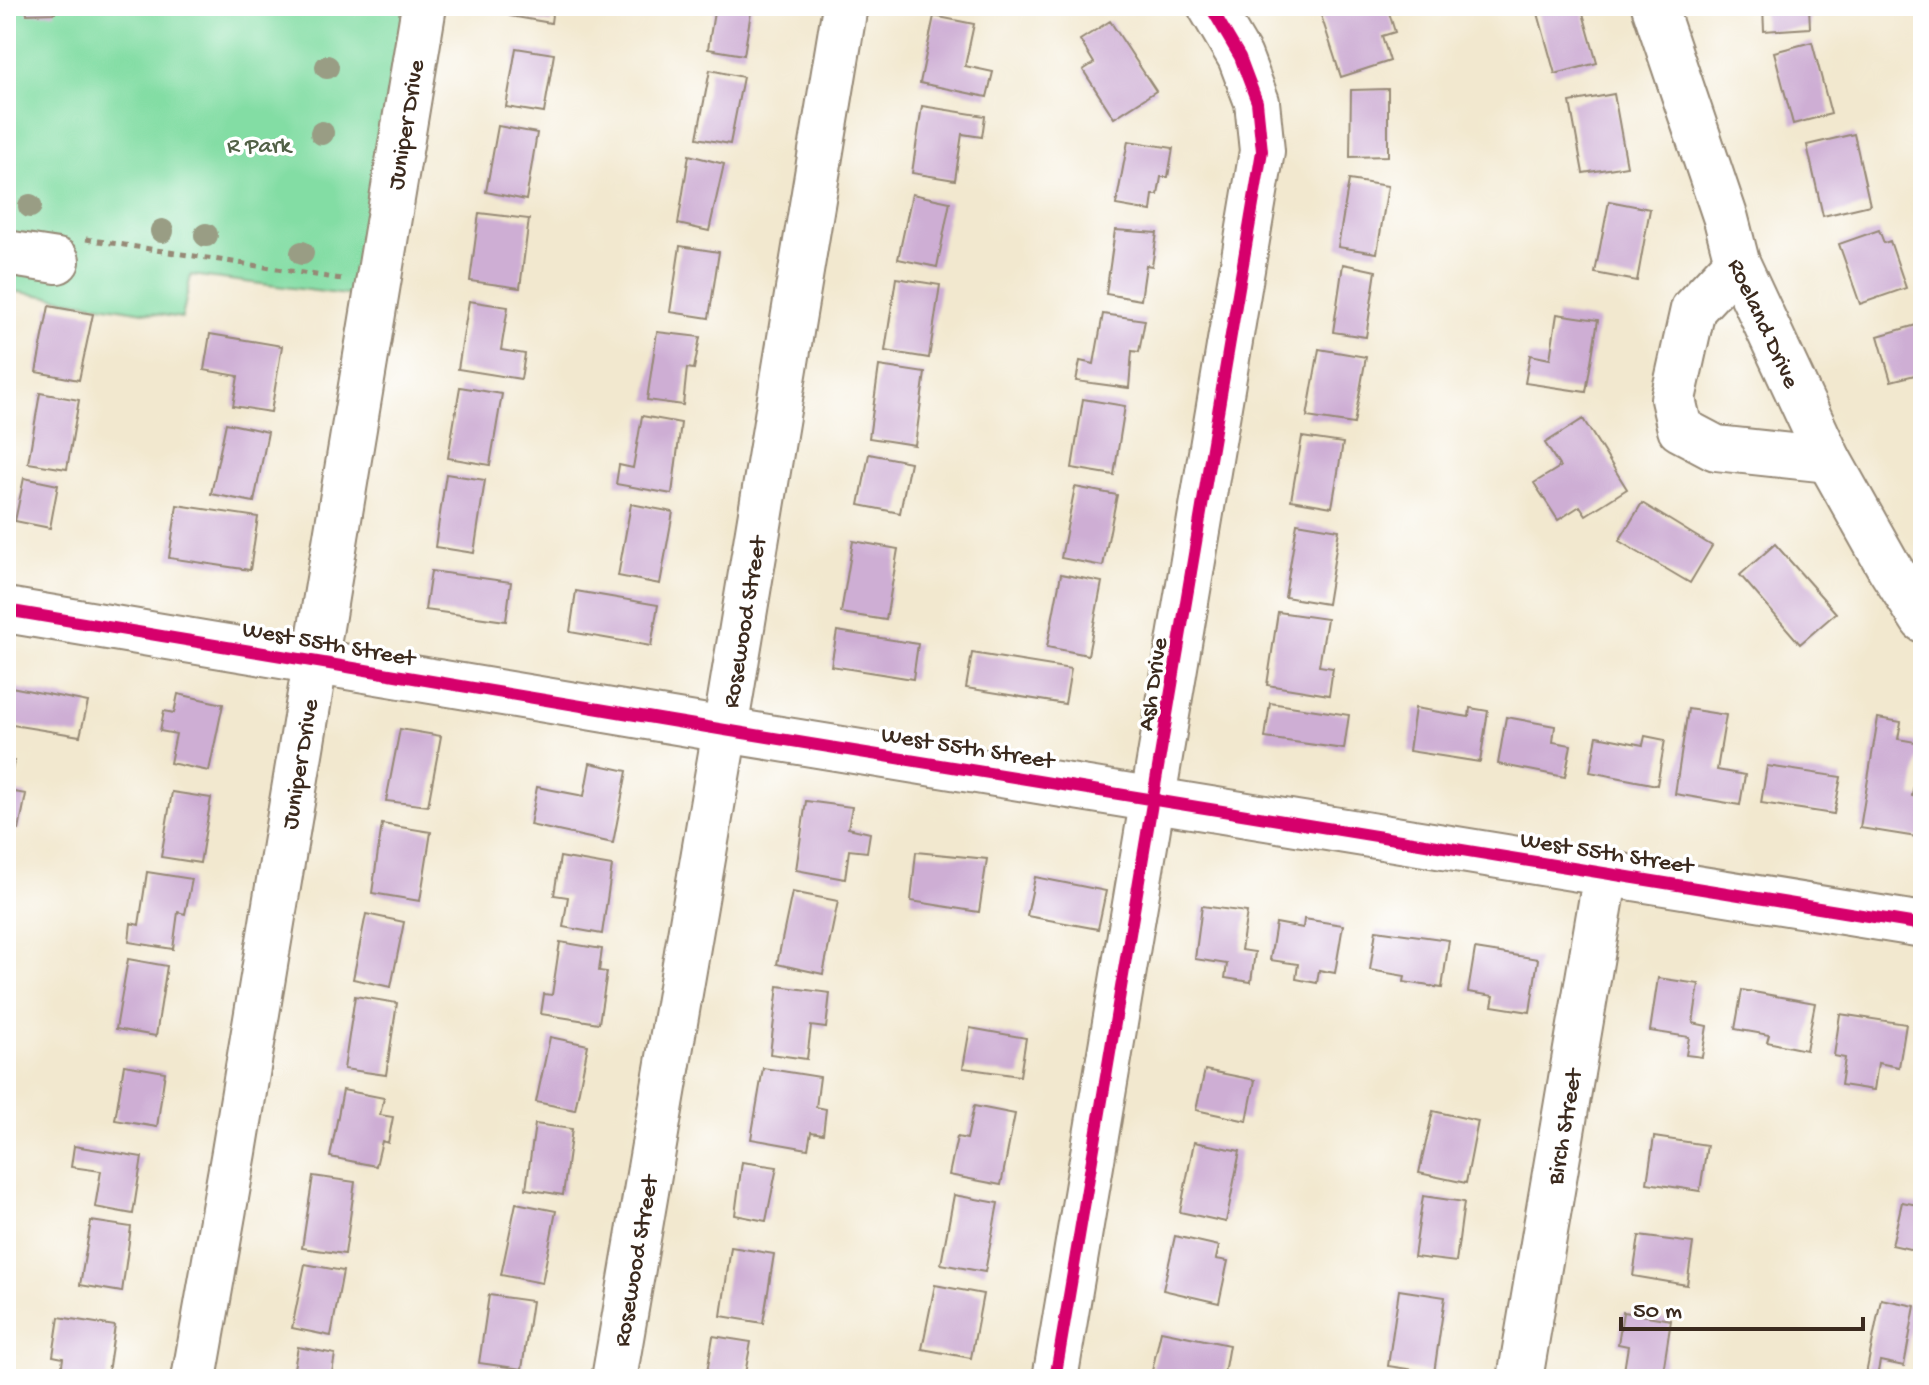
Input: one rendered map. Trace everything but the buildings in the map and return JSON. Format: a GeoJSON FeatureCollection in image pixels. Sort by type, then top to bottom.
{"type":"FeatureCollection","features":[{"type":"Feature","properties":{"kind":"street","name":"Juniper Drive"},"geometry":{"type":"LineString","coordinates":[[194,1379],[424,6]]}},
{"type":"Feature","properties":{"kind":"street","name":"Rosewood Street"},"geometry":{"type":"LineString","coordinates":[[614,1379],[845,6]]}},
{"type":"Feature","properties":{"kind":"street","name":"Ash Drive"},"geometry":{"type":"LineString","coordinates":[[1055,1379],[1262,151],[1257,102],[1240,57],[1210,6]]}},
{"type":"Feature","properties":{"kind":"street","name":"Roeland Drive"},"geometry":{"type":"LineString","coordinates":[[1654,6],[1726,219],[1737,262],[1829,460],[1889,567],[1923,620]]}},
{"type":"Feature","properties":{"kind":"street"},"geometry":{"type":"LineString","coordinates":[[6,253],[67,250]]}},
{"type":"Feature","properties":{"kind":"street"},"geometry":{"type":"LineString","coordinates":[[1737,262],[1693,309],[1673,399],[1680,429],[1716,448],[1829,460]]}},
{"type":"Feature","properties":{"kind":"street","name":"West 55th Street"},"geometry":{"type":"LineString","coordinates":[[6,610],[1923,925]]}},
{"type":"Feature","properties":{"kind":"street","name":"Birch Street"},"geometry":{"type":"LineString","coordinates":[[1520,1379],[1606,873]]}},
{"type":"Feature","properties":{"kind":"path"},"geometry":{"type":"LineString","coordinates":[[67,250],[354,281]]}},
{"type":"Feature","properties":{"kind":"green space","name":"R Park"},"geometry":{"type":"Polygon","coordinates":[[[6,6],[424,6],[377,299],[191,275],[182,318],[6,290],[6,6]]]}},
{"type":"Feature","properties":{"kind":"cycle path"},"geometry":{"type":"LineString","coordinates":[[1055,1379],[1262,151],[1257,102],[1240,57],[1210,6]]}},
{"type":"Feature","properties":{"kind":"cycle path"},"geometry":{"type":"LineString","coordinates":[[6,610],[1923,925]]}}]}
